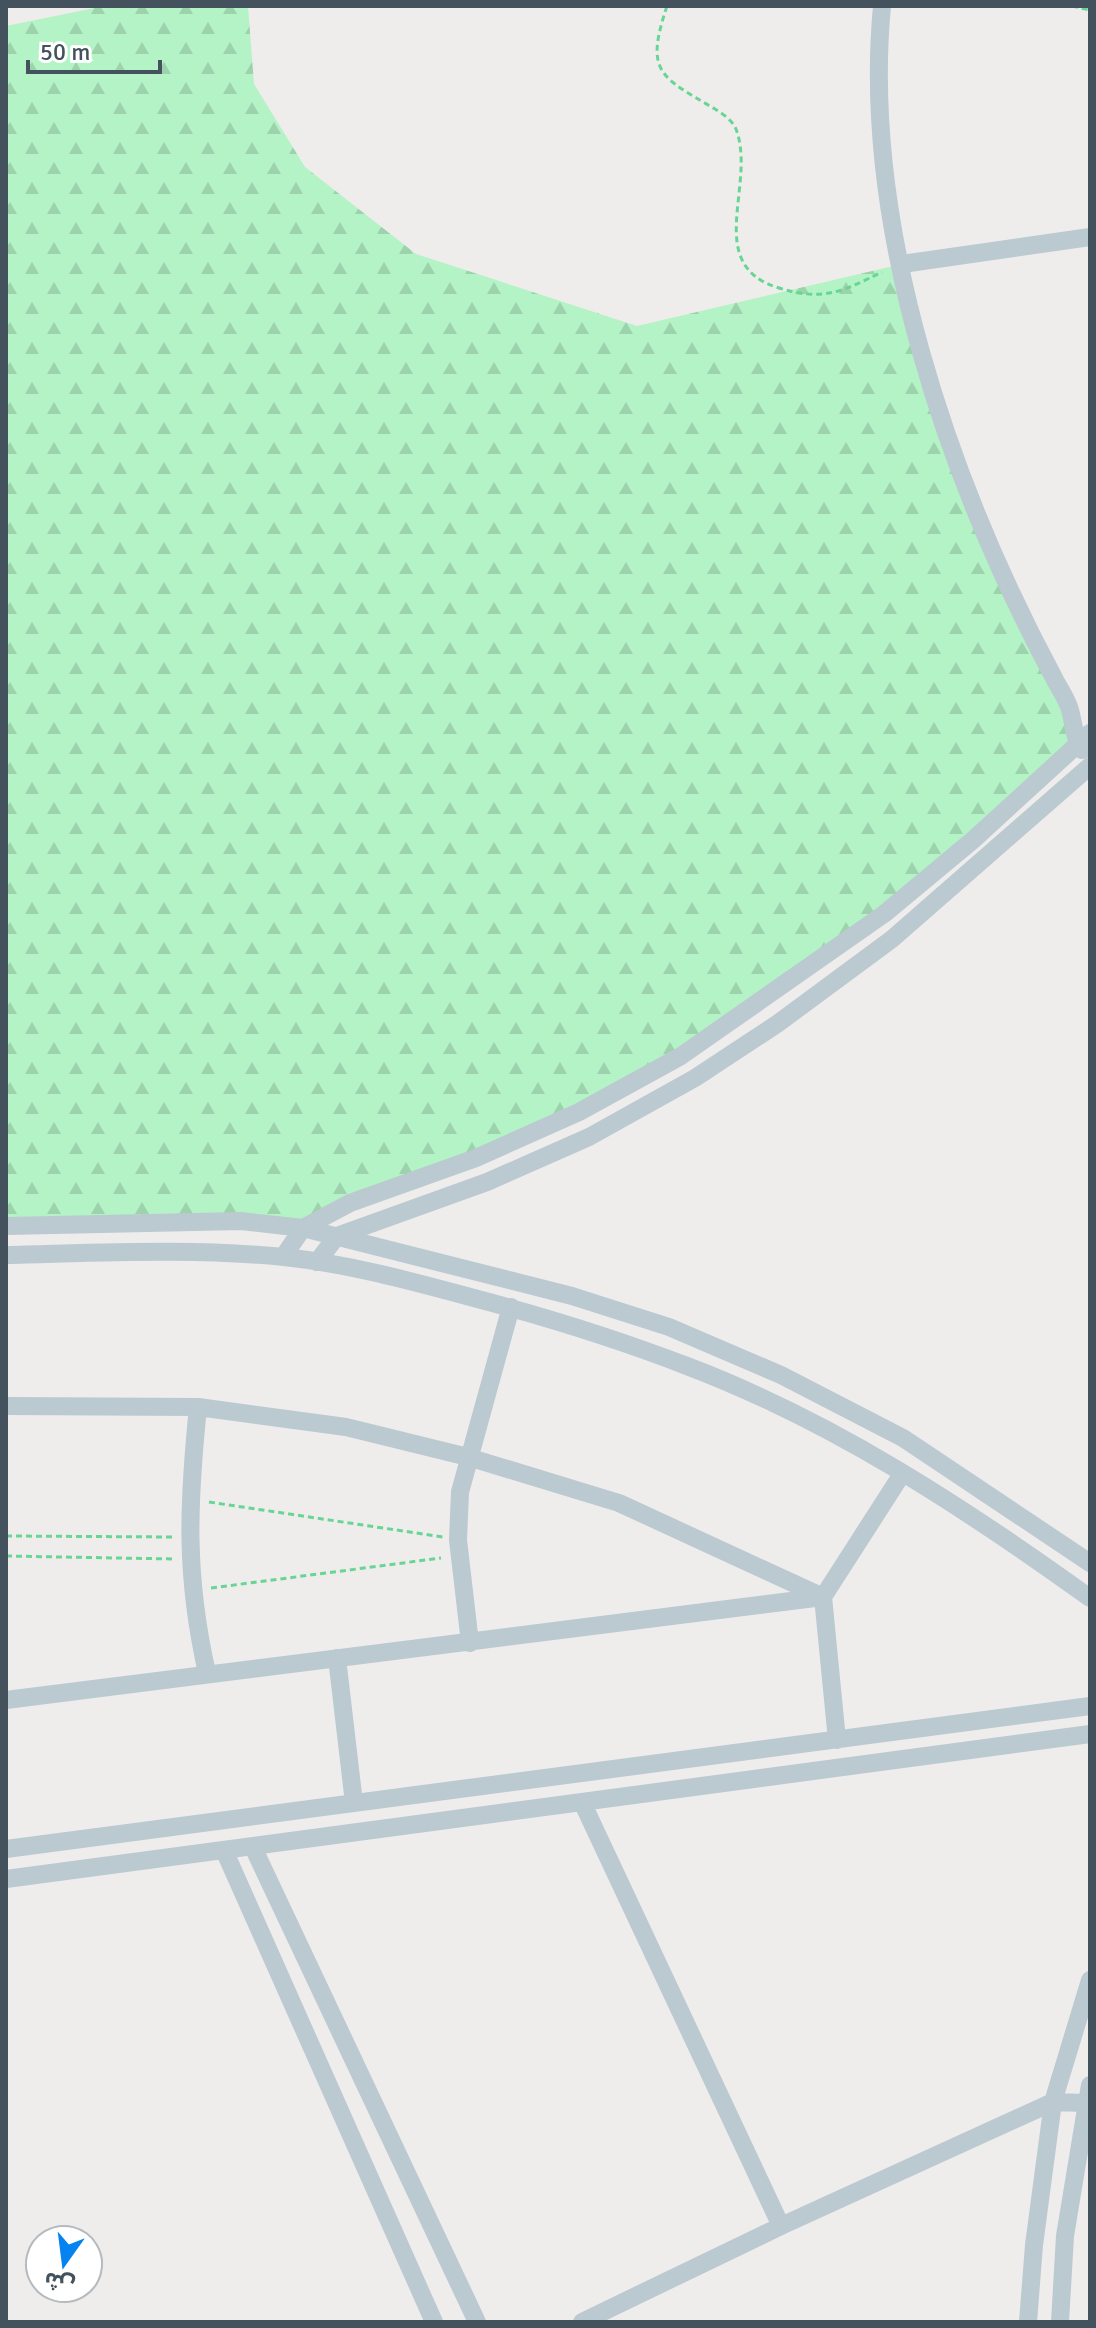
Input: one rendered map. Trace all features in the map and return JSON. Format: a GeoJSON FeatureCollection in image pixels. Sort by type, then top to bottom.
{"type":"FeatureCollection","features":[{"type":"Feature","properties":{"kind":"street"},"geometry":{"type":"LineString","coordinates":[[882,6],[878,89],[886,169],[902,264],[953,453],[997,562],[1084,738],[1090,760]]}},
{"type":"Feature","properties":{"kind":"street"},"geometry":{"type":"LineString","coordinates":[[902,264],[1090,237]]}},
{"type":"Feature","properties":{"kind":"street"},"geometry":{"type":"LineString","coordinates":[[1069,707],[1090,723]]}},
{"type":"Feature","properties":{"kind":"street"},"geometry":{"type":"LineString","coordinates":[[283,1257],[303,1228],[350,1203],[476,1158],[579,1112],[681,1056],[884,914],[973,840],[1084,738]]}},
{"type":"Feature","properties":{"kind":"street"},"geometry":{"type":"LineString","coordinates":[[317,1262],[337,1236],[487,1182],[589,1137],[695,1078],[777,1024],[892,939],[1090,766]]}},
{"type":"Feature","properties":{"kind":"street"},"geometry":{"type":"LineString","coordinates":[[6,1226],[241,1221],[303,1228],[572,1296],[669,1327],[781,1375],[903,1438],[1090,1563]]}},
{"type":"Feature","properties":{"kind":"street"},"geometry":{"type":"LineString","coordinates":[[6,1255],[193,1252],[283,1257],[398,1278],[511,1307],[690,1367],[810,1423],[961,1509],[1090,1598]]}},
{"type":"Feature","properties":{"kind":"street"},"geometry":{"type":"LineString","coordinates":[[470,1643],[459,1548],[460,1492],[511,1307]]}},
{"type":"Feature","properties":{"kind":"street"},"geometry":{"type":"LineString","coordinates":[[6,1406],[198,1407],[346,1427],[468,1457],[619,1503],[823,1597]]}},
{"type":"Feature","properties":{"kind":"street"},"geometry":{"type":"LineString","coordinates":[[198,1407],[189,1499],[189,1559],[191,1590],[207,1673]]}},
{"type":"Feature","properties":{"kind":"street"},"geometry":{"type":"LineString","coordinates":[[837,1740],[823,1597],[902,1474]]}},
{"type":"Feature","properties":{"kind":"street"},"geometry":{"type":"LineString","coordinates":[[6,1700],[823,1597]]}},
{"type":"Feature","properties":{"kind":"street"},"geometry":{"type":"LineString","coordinates":[[337,1658],[354,1803]]}},
{"type":"Feature","properties":{"kind":"street"},"geometry":{"type":"LineString","coordinates":[[6,1849],[1090,1706]]}},
{"type":"Feature","properties":{"kind":"street"},"geometry":{"type":"LineString","coordinates":[[6,1879],[1090,1734]]}},
{"type":"Feature","properties":{"kind":"street"},"geometry":{"type":"LineString","coordinates":[[583,1804],[781,2226]]}},
{"type":"Feature","properties":{"kind":"street"},"geometry":{"type":"LineString","coordinates":[[253,1847],[477,2322]]}},
{"type":"Feature","properties":{"kind":"street"},"geometry":{"type":"LineString","coordinates":[[224,1850],[434,2322]]}},
{"type":"Feature","properties":{"kind":"street"},"geometry":{"type":"LineString","coordinates":[[1028,2322],[1034,2245],[1053,2102],[1090,1980]]}},
{"type":"Feature","properties":{"kind":"street"},"geometry":{"type":"LineString","coordinates":[[582,2322],[781,2226],[1053,2102],[1088,2094],[1065,2236],[1060,2322]]}},
{"type":"Feature","properties":{"kind":"path"},"geometry":{"type":"LineString","coordinates":[[667,6],[656,48],[657,65],[678,87],[723,114],[735,126],[742,168],[736,240],[740,261],[747,271],[758,282],[785,290],[832,295],[902,264]]}},
{"type":"Feature","properties":{"kind":"path"},"geometry":{"type":"LineString","coordinates":[[1072,6],[1090,10]]}},
{"type":"Feature","properties":{"kind":"path"},"geometry":{"type":"LineString","coordinates":[[189,1499],[459,1548]]}},
{"type":"Feature","properties":{"kind":"path"},"geometry":{"type":"LineString","coordinates":[[6,1536],[189,1538]]}},
{"type":"Feature","properties":{"kind":"path"},"geometry":{"type":"LineString","coordinates":[[191,1590],[459,1548]]}},
{"type":"Feature","properties":{"kind":"path"},"geometry":{"type":"LineString","coordinates":[[6,1556],[189,1559]]}},
{"type":"Feature","properties":{"kind":"green space"},"geometry":{"type":"Polygon","coordinates":[[[104,6],[248,6],[254,84],[305,167],[416,254],[637,326],[902,264],[926,363],[1077,744],[973,840],[681,1056],[303,1228],[6,1226],[6,26],[104,6]]]}}]}
